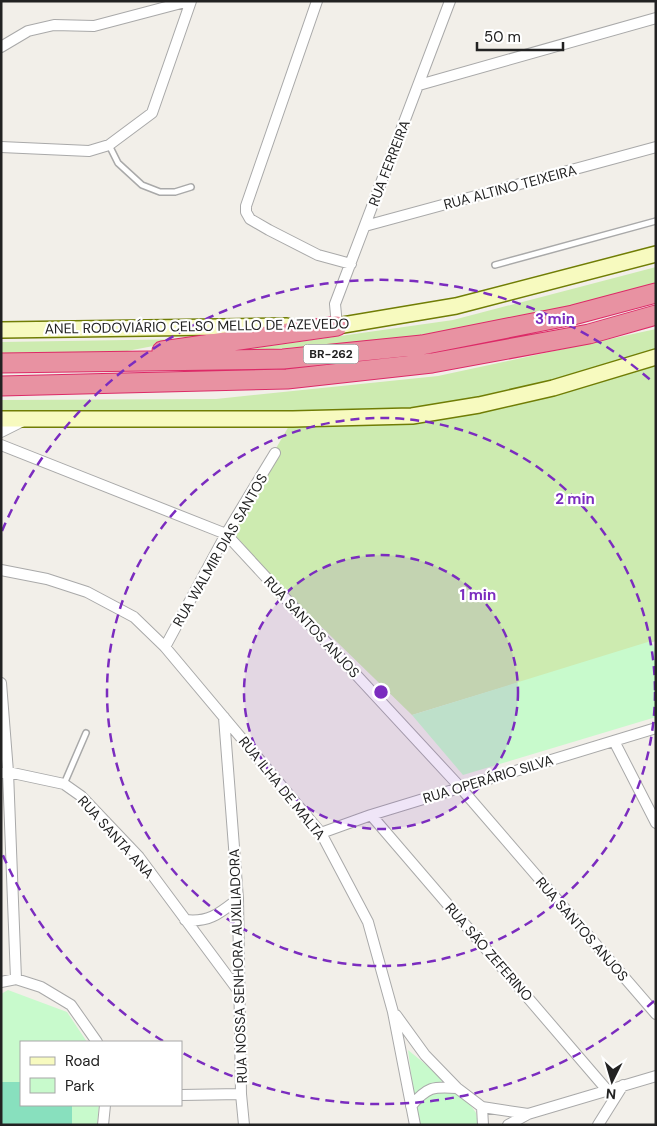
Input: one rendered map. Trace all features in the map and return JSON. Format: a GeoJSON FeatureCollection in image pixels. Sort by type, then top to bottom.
{"type":"FeatureCollection","features":[{"type":"Feature","properties":{"kind":"highway","name":"ANEL RODOVIÁRIO CELSO MELLO DE AZEVEDO"},"geometry":{"type":"LineString","coordinates":[[1,363],[283,359],[422,345],[573,315],[656,293]]}},
{"type":"Feature","properties":{"kind":"highway","name":"BR-262"},"geometry":{"type":"LineString","coordinates":[[1,386],[287,378],[432,363],[589,334],[656,316]]}},
{"type":"Feature","properties":{"kind":"highway"},"geometry":{"type":"LineString","coordinates":[[88,361],[337,326]]}},
{"type":"Feature","properties":{"kind":"main road","name":"ANEL RODOVIÁRIO CELSO MELLO DE AZEVEDO"},"geometry":{"type":"LineString","coordinates":[[1,330],[337,326],[456,306],[656,254]]}},
{"type":"Feature","properties":{"kind":"main road"},"geometry":{"type":"LineString","coordinates":[[1,419],[412,416],[553,388],[656,357]]}},
{"type":"Feature","properties":{"kind":"street"},"geometry":{"type":"LineString","coordinates":[[1,46],[28,31],[54,25],[94,26],[190,1]]}},
{"type":"Feature","properties":{"kind":"street"},"geometry":{"type":"LineString","coordinates":[[1,147],[89,151],[109,145],[152,113],[190,1]]}},
{"type":"Feature","properties":{"kind":"street"},"geometry":{"type":"LineString","coordinates":[[317,1],[246,206],[246,212],[250,219],[269,230],[318,254],[351,264]]}},
{"type":"Feature","properties":{"kind":"street","name":"RUA FERREIRA"},"geometry":{"type":"LineString","coordinates":[[337,326],[335,304],[450,1]]}},
{"type":"Feature","properties":{"kind":"street"},"geometry":{"type":"LineString","coordinates":[[419,85],[656,18]]}},
{"type":"Feature","properties":{"kind":"street","name":"RUA ALTINO TEIXEIRA"},"geometry":{"type":"LineString","coordinates":[[365,226],[656,147]]}},
{"type":"Feature","properties":{"kind":"street"},"geometry":{"type":"LineString","coordinates":[[1,432],[26,419]]}},
{"type":"Feature","properties":{"kind":"street","name":"RUA SANTOS ANJOS"},"geometry":{"type":"LineString","coordinates":[[1,445],[226,534],[460,787],[656,1014]]}},
{"type":"Feature","properties":{"kind":"street","name":"RUA WALMIR DIAS SANTOS"},"geometry":{"type":"LineString","coordinates":[[165,647],[226,534],[275,453]]}},
{"type":"Feature","properties":{"kind":"street","name":"RUA ILHA DE MALTA"},"geometry":{"type":"LineString","coordinates":[[1,570],[47,579],[87,592],[134,617],[165,647],[320,833],[368,922],[393,1012],[415,1125]]}},
{"type":"Feature","properties":{"kind":"street"},"geometry":{"type":"LineString","coordinates":[[1,684],[16,979]]}},
{"type":"Feature","properties":{"kind":"street","name":"RUA NOSSA SENHORA AUXILIADORA"},"geometry":{"type":"LineString","coordinates":[[224,717],[238,899],[244,1125]]}},
{"type":"Feature","properties":{"kind":"street","name":"RUA OPERÁRIO SILVA"},"geometry":{"type":"LineString","coordinates":[[320,833],[460,787],[656,728]]}},
{"type":"Feature","properties":{"kind":"street"},"geometry":{"type":"LineString","coordinates":[[614,741],[656,823]]}},
{"type":"Feature","properties":{"kind":"street","name":"RUA SANTA ANA"},"geometry":{"type":"LineString","coordinates":[[5,773],[64,784],[81,796],[139,857],[240,993]]}},
{"type":"Feature","properties":{"kind":"street","name":"RUA SÃO ZEFERINO"},"geometry":{"type":"LineString","coordinates":[[371,815],[607,1090]]}},
{"type":"Feature","properties":{"kind":"street"},"geometry":{"type":"LineString","coordinates":[[185,920],[205,920],[217,915],[238,899]]}},
{"type":"Feature","properties":{"kind":"street"},"geometry":{"type":"LineString","coordinates":[[1,982],[16,979],[41,987],[71,1005],[95,1041]]}},
{"type":"Feature","properties":{"kind":"street"},"geometry":{"type":"LineString","coordinates":[[393,1012],[424,1055],[457,1088],[482,1107],[528,1114]]}},
{"type":"Feature","properties":{"kind":"street"},"geometry":{"type":"LineString","coordinates":[[508,1125],[528,1114],[656,1076]]}},
{"type":"Feature","properties":{"kind":"street"},"geometry":{"type":"LineString","coordinates":[[411,1106],[422,1094],[438,1086],[457,1088]]}},
{"type":"Feature","properties":{"kind":"street"},"geometry":{"type":"LineString","coordinates":[[598,1125],[623,1086]]}},
{"type":"Feature","properties":{"kind":"street"},"geometry":{"type":"LineString","coordinates":[[182,1095],[242,1094]]}},
{"type":"Feature","properties":{"kind":"street"},"geometry":{"type":"LineString","coordinates":[[103,1125],[105,1106]]}},
{"type":"Feature","properties":{"kind":"street"},"geometry":{"type":"LineString","coordinates":[[482,1107],[483,1125]]}},
{"type":"Feature","properties":{"kind":"lane"},"geometry":{"type":"LineString","coordinates":[[109,145],[118,163],[142,185],[160,192],[175,192],[191,187]]}},
{"type":"Feature","properties":{"kind":"lane"},"geometry":{"type":"LineString","coordinates":[[495,265],[656,221]]}},
{"type":"Feature","properties":{"kind":"lane"},"geometry":{"type":"LineString","coordinates":[[64,784],[86,733]]}},
{"type":"Feature","properties":{"kind":"green space"},"geometry":{"type":"Polygon","coordinates":[[[656,267],[656,286],[538,316],[389,340],[221,353],[453,320],[656,267]]]}},
{"type":"Feature","properties":{"kind":"green space"},"geometry":{"type":"Polygon","coordinates":[[[656,329],[656,349],[567,377],[418,410],[480,404],[656,357],[656,641],[412,715],[226,534],[293,419],[1,414],[1,400],[216,399],[438,376],[656,329]]]}},
{"type":"Feature","properties":{"kind":"green space"},"geometry":{"type":"Polygon","coordinates":[[[190,339],[101,356],[1,358],[1,342],[190,339]]]}},
{"type":"Feature","properties":{"kind":"green space"},"geometry":{"type":"Polygon","coordinates":[[[651,641],[656,651],[656,717],[463,775],[412,715],[651,641]]]}},
{"type":"Feature","properties":{"kind":"green space"},"geometry":{"type":"Polygon","coordinates":[[[8,990],[67,1012],[86,1041],[20,1041],[20,1106],[99,1106],[97,1125],[1,1125],[1,994],[8,990]]]}},
{"type":"Feature","properties":{"kind":"green space"},"geometry":{"type":"Polygon","coordinates":[[[408,1050],[446,1081],[428,1086],[414,1097],[408,1050]]]}},
{"type":"Feature","properties":{"kind":"green space"},"geometry":{"type":"Polygon","coordinates":[[[1,1082],[20,1082],[20,1106],[72,1106],[72,1125],[1,1125],[1,1082]]]}},
{"type":"Feature","properties":{"kind":"green space"},"geometry":{"type":"Polygon","coordinates":[[[435,1091],[452,1091],[465,1097],[476,1113],[478,1125],[419,1125],[415,1106],[435,1091]]]}}]}
